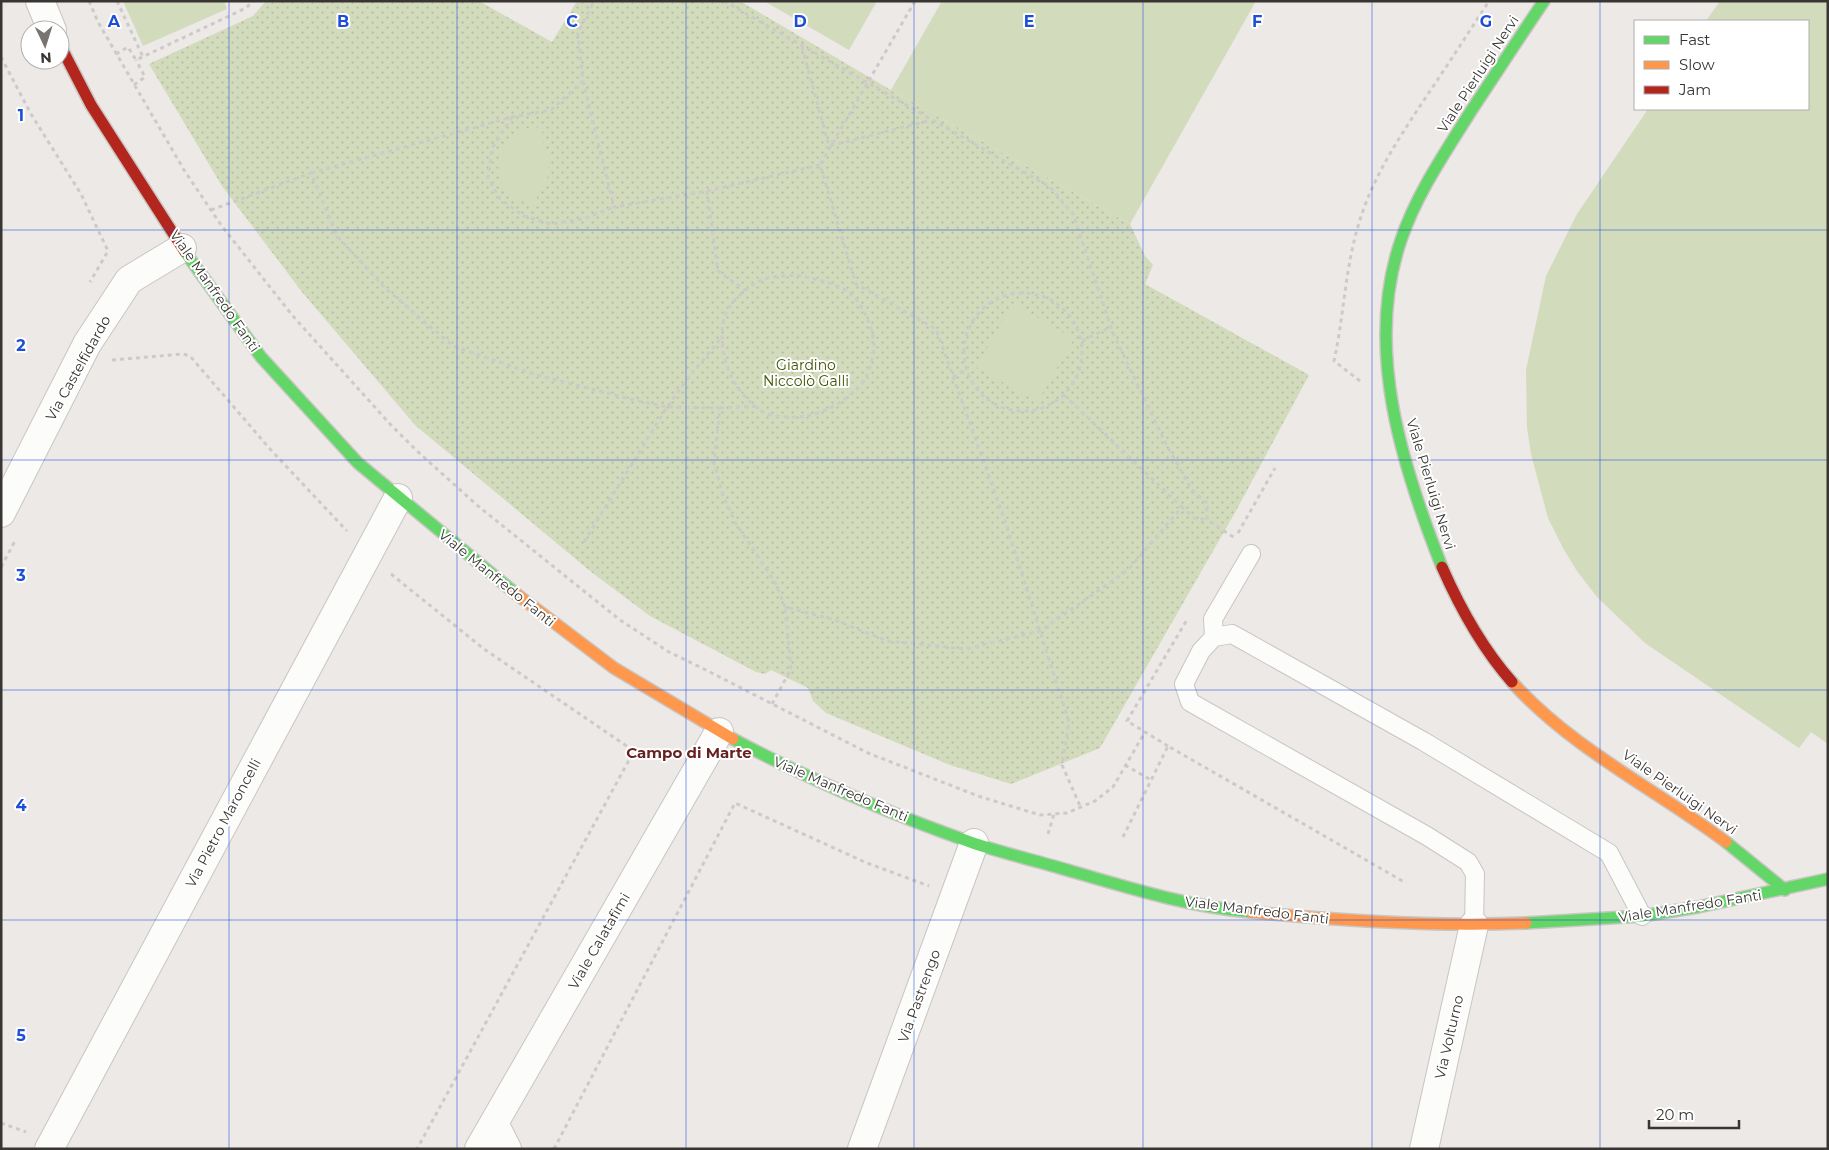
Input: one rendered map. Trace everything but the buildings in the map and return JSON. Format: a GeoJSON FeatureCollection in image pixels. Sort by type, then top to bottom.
{"type":"FeatureCollection","features":[{"type":"Feature","properties":{"kind":"street"},"geometry":{"type":"LineString","coordinates":[[40,1],[48,20]]}},
{"type":"Feature","properties":{"kind":"street","name":"Viale Pierluigi Nervi"},"geometry":{"type":"LineString","coordinates":[[1544,1],[1438,163],[1418,198],[1400,241],[1388,298],[1387,356],[1396,422],[1408,468],[1428,536],[1460,608],[1488,651],[1525,697],[1589,747],[1734,848],[1785,890]]}},
{"type":"Feature","properties":{"kind":"street","name":"Viale Manfredo Fanti"},"geometry":{"type":"LineString","coordinates":[[70,65],[91,105],[182,248],[261,357],[358,463],[398,498],[558,627],[614,668],[719,732],[802,774],[864,801],[974,843],[1136,890],[1210,906],[1329,920],[1474,925],[1642,916],[1698,908],[1828,879]]}},
{"type":"Feature","properties":{"kind":"street","name":"Via Castelfidardo"},"geometry":{"type":"LineString","coordinates":[[10,523],[87,344],[129,280],[182,248]]}},
{"type":"Feature","properties":{"kind":"street","name":"Via Pietro Maroncelli"},"geometry":{"type":"LineString","coordinates":[[40,1142],[398,498]]}},
{"type":"Feature","properties":{"kind":"street","name":"Viale Calatafimi"},"geometry":{"type":"LineString","coordinates":[[479,1149],[719,732]]}},
{"type":"Feature","properties":{"kind":"street","name":"Via Pastrengo"},"geometry":{"type":"LineString","coordinates":[[862,1149],[974,843]]}},
{"type":"Feature","properties":{"kind":"street","name":"Via Volturno"},"geometry":{"type":"LineString","coordinates":[[1424,1149],[1474,925]]}},
{"type":"Feature","properties":{"kind":"street"},"geometry":{"type":"LineString","coordinates":[[494,1123],[507,1149]]}},
{"type":"Feature","properties":{"kind":"lane"},"geometry":{"type":"LineString","coordinates":[[1214,637],[1213,619],[1251,554]]}},
{"type":"Feature","properties":{"kind":"lane"},"geometry":{"type":"LineString","coordinates":[[1474,925],[1475,874],[1468,862],[1427,836],[1190,702],[1184,684],[1201,651],[1214,637],[1232,634],[1423,741],[1609,853],[1642,916]]}},
{"type":"Feature","properties":{"kind":"path"},"geometry":{"type":"LineString","coordinates":[[89,1],[98,22],[184,170],[210,210],[292,315],[390,424],[478,506],[620,620],[669,652],[868,753],[978,796],[1040,814],[1068,813],[1096,801],[1113,787],[1145,732]]}},
{"type":"Feature","properties":{"kind":"path"},"geometry":{"type":"LineString","coordinates":[[117,1],[143,57]]}},
{"type":"Feature","properties":{"kind":"path"},"geometry":{"type":"LineString","coordinates":[[136,60],[246,8],[253,1]]}},
{"type":"Feature","properties":{"kind":"path"},"geometry":{"type":"LineString","coordinates":[[594,1],[578,34],[583,82],[614,207]]}},
{"type":"Feature","properties":{"kind":"path"},"geometry":{"type":"LineString","coordinates":[[724,1],[1050,187],[1073,214],[1110,327],[1165,442],[1192,490],[1206,502],[1207,520]]}},
{"type":"Feature","properties":{"kind":"path"},"geometry":{"type":"LineString","coordinates":[[915,1],[868,84],[829,146],[820,165],[856,284],[936,329],[1006,524],[1069,722],[1062,765],[1081,808]]}},
{"type":"Feature","properties":{"kind":"path"},"geometry":{"type":"LineString","coordinates":[[1334,361],[1339,339],[1347,273],[1358,224],[1371,188],[1387,157],[1489,1]]}},
{"type":"Feature","properties":{"kind":"path"},"geometry":{"type":"LineString","coordinates":[[802,46],[829,146]]}},
{"type":"Feature","properties":{"kind":"path"},"geometry":{"type":"LineString","coordinates":[[116,54],[128,47],[136,60],[145,77],[134,85]]}},
{"type":"Feature","properties":{"kind":"path"},"geometry":{"type":"LineString","coordinates":[[1,58],[31,114],[81,194],[108,251]]}},
{"type":"Feature","properties":{"kind":"path"},"geometry":{"type":"LineString","coordinates":[[210,210],[311,174],[512,117],[551,110],[583,82]]}},
{"type":"Feature","properties":{"kind":"path"},"geometry":{"type":"LineString","coordinates":[[512,117],[492,148],[488,178],[500,199],[524,216],[551,224],[583,219],[614,207],[707,191],[820,165]]}},
{"type":"Feature","properties":{"kind":"path"},"geometry":{"type":"LineString","coordinates":[[829,146],[932,120]]}},
{"type":"Feature","properties":{"kind":"path"},"geometry":{"type":"LineString","coordinates":[[311,174],[338,236],[385,288],[453,346],[537,375],[666,407],[720,408],[755,406]]}},
{"type":"Feature","properties":{"kind":"path"},"geometry":{"type":"LineString","coordinates":[[707,191],[718,271],[745,290]]}},
{"type":"Feature","properties":{"kind":"path"},"geometry":{"type":"LineString","coordinates":[[780,276],[797,276],[829,283],[848,292],[857,300],[865,314],[874,347],[870,365],[862,384],[849,397],[830,409],[812,416],[787,418],[764,413],[755,406],[736,385],[728,370],[723,351],[724,318],[733,303],[745,290],[761,280],[780,276]]}},
{"type":"Feature","properties":{"kind":"path"},"geometry":{"type":"LineString","coordinates":[[1018,293],[1035,294],[1052,300],[1066,310],[1076,324],[1082,341],[1083,356],[1074,384],[1064,395],[1050,405],[1034,410],[1016,411],[1000,406],[985,397],[974,384],[966,369],[964,352],[966,335],[974,319],[986,306],[1001,297],[1018,293]]}},
{"type":"Feature","properties":{"kind":"path"},"geometry":{"type":"LineString","coordinates":[[1082,341],[1110,327]]}},
{"type":"Feature","properties":{"kind":"path"},"geometry":{"type":"LineString","coordinates":[[584,542],[666,407],[722,336]]}},
{"type":"Feature","properties":{"kind":"path"},"geometry":{"type":"LineString","coordinates":[[105,361],[183,354],[190,356],[270,449],[349,533]]}},
{"type":"Feature","properties":{"kind":"path"},"geometry":{"type":"LineString","coordinates":[[954,377],[966,369]]}},
{"type":"Feature","properties":{"kind":"path"},"geometry":{"type":"LineString","coordinates":[[1064,395],[1194,518],[1207,520],[1236,538]]}},
{"type":"Feature","properties":{"kind":"path"},"geometry":{"type":"LineString","coordinates":[[720,408],[714,463],[723,495],[736,524],[775,582],[785,607],[791,669],[772,704]]}},
{"type":"Feature","properties":{"kind":"path"},"geometry":{"type":"LineString","coordinates":[[785,607],[832,619],[888,641],[966,649],[1040,631],[1128,570],[1182,507]]}},
{"type":"Feature","properties":{"kind":"path"},"geometry":{"type":"LineString","coordinates":[[1,567],[10,523]]}},
{"type":"Feature","properties":{"kind":"path"},"geometry":{"type":"LineString","coordinates":[[387,571],[484,649],[634,751],[417,1149]]}},
{"type":"Feature","properties":{"kind":"path"},"geometry":{"type":"LineString","coordinates":[[1127,721],[1406,883]]}},
{"type":"Feature","properties":{"kind":"path"},"geometry":{"type":"LineString","coordinates":[[1123,837],[1168,746]]}},
{"type":"Feature","properties":{"kind":"path"},"geometry":{"type":"LineString","coordinates":[[1126,765],[1151,780]]}},
{"type":"Feature","properties":{"kind":"path"},"geometry":{"type":"LineString","coordinates":[[554,1149],[736,802],[867,863],[933,888]]}},
{"type":"Feature","properties":{"kind":"path"},"geometry":{"type":"LineString","coordinates":[[1,1123],[40,1142]]}},
{"type":"Feature","properties":{"kind":"green space"},"geometry":{"type":"Polygon","coordinates":[[[123,1],[224,1],[227,9],[143,46],[123,1]]]}},
{"type":"Feature","properties":{"kind":"green space","name":"Giardino Niccolò Galli"},"geometry":{"type":"Polygon","coordinates":[[[266,1],[479,1],[552,42],[577,1],[740,1],[891,90],[1130,224],[1145,256],[1153,265],[1145,284],[1309,375],[1237,509],[1100,748],[1011,784],[950,765],[826,713],[813,701],[808,688],[771,670],[765,674],[756,672],[650,616],[590,571],[415,425],[302,292],[222,186],[149,64],[253,16],[266,1]]]}},
{"type":"Feature","properties":{"kind":"green space"},"geometry":{"type":"Polygon","coordinates":[[[764,1],[877,1],[849,50],[764,1]]]}},
{"type":"Feature","properties":{"kind":"green space"},"geometry":{"type":"Polygon","coordinates":[[[942,1],[1256,1],[1130,224],[891,90],[942,1]]]}},
{"type":"Feature","properties":{"kind":"green space"},"geometry":{"type":"Polygon","coordinates":[[[1720,1],[1828,1],[1828,744],[1811,732],[1799,748],[1645,643],[1597,597],[1577,571],[1548,518],[1531,454],[1527,427],[1526,370],[1546,276],[1577,214],[1647,110],[1809,110],[1809,20],[1707,20],[1720,1]]]}},
{"type":"Feature","properties":{"kind":"green space"},"geometry":{"type":"Polygon","coordinates":[[[542,127],[544,149],[550,149],[547,183],[542,185],[534,205],[516,199],[507,191],[502,184],[498,167],[502,149],[512,135],[521,129],[542,127]]]}},
{"type":"Feature","properties":{"kind":"green space"},"geometry":{"type":"Polygon","coordinates":[[[1013,303],[1074,339],[1037,402],[976,367],[1013,303]]]}},
{"type":"Feature","properties":{"kind":"traffic: fast"},"geometry":{"type":"LineString","coordinates":[[1442,567],[1414,488],[1393,406],[1387,364],[1386,322],[1390,281],[1401,240],[1423,190],[1471,111],[1544,1]]}},
{"type":"Feature","properties":{"kind":"traffic: fast"},"geometry":{"type":"LineString","coordinates":[[185,252],[261,357],[358,463],[515,593]]}},
{"type":"Feature","properties":{"kind":"traffic: fast"},"geometry":{"type":"LineString","coordinates":[[733,739],[851,796],[973,843],[1162,896],[1206,906],[1251,912]]}},
{"type":"Feature","properties":{"kind":"traffic: fast"},"geometry":{"type":"LineString","coordinates":[[1726,842],[1785,890]]}},
{"type":"Feature","properties":{"kind":"traffic: fast"},"geometry":{"type":"LineString","coordinates":[[1526,923],[1642,916],[1698,907],[1828,879]]}},
{"type":"Feature","properties":{"kind":"traffic: slow"},"geometry":{"type":"LineString","coordinates":[[515,593],[614,668],[733,739]]}},
{"type":"Feature","properties":{"kind":"traffic: slow"},"geometry":{"type":"LineString","coordinates":[[1512,682],[1535,706],[1587,748],[1726,842]]}},
{"type":"Feature","properties":{"kind":"traffic: slow"},"geometry":{"type":"LineString","coordinates":[[1251,912],[1388,922],[1526,923]]}},
{"type":"Feature","properties":{"kind":"traffic: jam"},"geometry":{"type":"LineString","coordinates":[[70,64],[91,105],[185,252]]}},
{"type":"Feature","properties":{"kind":"traffic: jam"},"geometry":{"type":"LineString","coordinates":[[1442,567],[1472,627],[1512,682]]}},
{"type":"Feature","properties":{"kind":"district","name":"Campo di Marte"},"geometry":{"type":"Point","coordinates":[689,753]}}]}
